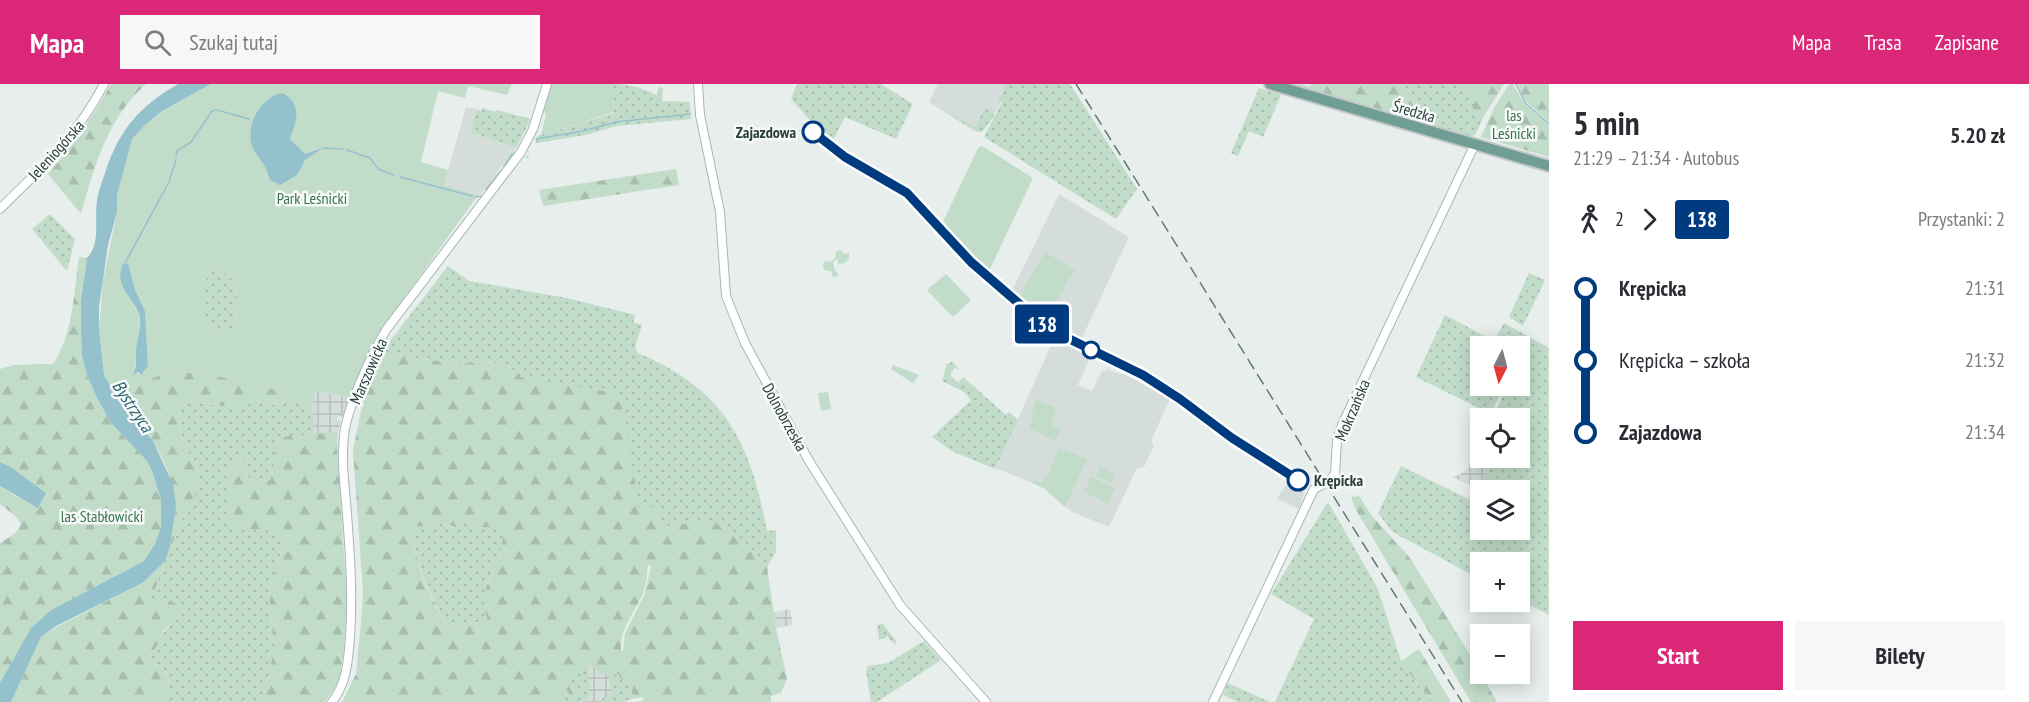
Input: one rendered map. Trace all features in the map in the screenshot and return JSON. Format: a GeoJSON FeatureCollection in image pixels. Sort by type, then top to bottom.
{"type":"FeatureCollection","features":[{"type":"Feature","properties":{"kind":"main road","name":"Średzka"},"geometry":{"type":"LineString","coordinates":[[1270,84],[1549,166]]}},
{"type":"Feature","properties":{"kind":"street","name":"Jeleniogórska"},"geometry":{"type":"LineString","coordinates":[[0,209],[54,156],[76,130],[104,84]]}},
{"type":"Feature","properties":{"kind":"street","name":"Marszowicka"},"geometry":{"type":"LineString","coordinates":[[332,702],[342,687],[347,669],[352,603],[343,461],[347,420],[372,356],[386,330],[526,143],[547,84]]}},
{"type":"Feature","properties":{"kind":"street","name":"Dolnobrzeska"},"geometry":{"type":"LineString","coordinates":[[698,84],[700,115],[720,212],[726,296],[745,344],[809,460],[900,605],[986,702]]}},
{"type":"Feature","properties":{"kind":"street","name":"Mokrzańska"},"geometry":{"type":"LineString","coordinates":[[1213,702],[1314,489],[1328,482],[1335,474],[1336,440],[1342,425],[1475,144]]}},
{"type":"Feature","properties":{"kind":"shaded area"},"geometry":{"type":"Polygon","coordinates":[[[938,84],[1011,84],[983,131],[977,132],[929,102],[938,84]]]}},
{"type":"Feature","properties":{"kind":"shaded area"},"geometry":{"type":"Polygon","coordinates":[[[466,107],[477,109],[470,132],[516,148],[480,195],[444,185],[466,107]]]}},
{"type":"Feature","properties":{"kind":"shaded area"},"geometry":{"type":"Polygon","coordinates":[[[1059,194],[1129,237],[1081,340],[1048,324],[1012,291],[1059,194]]]}},
{"type":"Feature","properties":{"kind":"shaded area"},"geometry":{"type":"Polygon","coordinates":[[[1053,341],[1063,342],[1091,355],[1078,385],[1092,391],[1102,371],[1105,372],[1107,369],[1122,373],[1168,398],[1169,401],[1151,441],[1154,445],[1144,467],[1137,468],[1109,527],[1072,512],[1044,488],[996,468],[1053,341]]]}},
{"type":"Feature","properties":{"kind":"shaded area"},"geometry":{"type":"Polygon","coordinates":[[[314,391],[350,398],[342,417],[338,416],[337,420],[341,420],[338,432],[315,435],[312,408],[314,391]]]}},
{"type":"Feature","properties":{"kind":"shaded area"},"geometry":{"type":"Polygon","coordinates":[[[1470,463],[1470,468],[1491,468],[1484,480],[1470,480],[1470,485],[1452,477],[1467,469],[1470,463]]]}},
{"type":"Feature","properties":{"kind":"shaded area"},"geometry":{"type":"Polygon","coordinates":[[[1289,480],[1302,488],[1304,493],[1299,509],[1277,499],[1289,480]]]}},
{"type":"Feature","properties":{"kind":"shaded area"},"geometry":{"type":"Polygon","coordinates":[[[790,609],[793,625],[776,628],[774,612],[790,609]]]}},
{"type":"Feature","properties":{"kind":"shaded area"},"geometry":{"type":"Polygon","coordinates":[[[587,665],[619,671],[622,702],[582,702],[587,665]]]}},
{"type":"Feature","properties":{"kind":"green space"},"geometry":{"type":"Polygon","coordinates":[[[111,84],[146,84],[133,97],[112,127],[97,161],[81,214],[48,174],[82,130],[111,84]]]}},
{"type":"Feature","properties":{"kind":"green space","name":"Park Leśnicki"},"geometry":{"type":"Polygon","coordinates":[[[211,84],[512,84],[507,95],[468,86],[465,98],[438,91],[421,162],[448,170],[444,185],[478,195],[375,339],[350,398],[315,391],[312,408],[301,405],[271,388],[199,372],[162,374],[114,394],[104,375],[99,329],[103,281],[117,212],[117,195],[132,139],[162,112],[211,84]],[[125,263],[141,330],[137,343],[135,372],[141,375],[148,366],[145,311],[135,290],[128,263],[125,263]],[[216,269],[209,271],[206,281],[206,322],[209,328],[224,332],[233,328],[237,293],[231,278],[216,269]]]}},
{"type":"Feature","properties":{"kind":"green space"},"geometry":{"type":"Polygon","coordinates":[[[552,84],[613,84],[614,112],[541,135],[546,115],[544,110],[552,84]]]}},
{"type":"Feature","properties":{"kind":"green space"},"geometry":{"type":"Polygon","coordinates":[[[613,84],[636,87],[657,95],[659,87],[663,88],[662,101],[690,102],[691,119],[616,126],[586,135],[536,143],[537,136],[614,113],[613,84]]]}},
{"type":"Feature","properties":{"kind":"green space"},"geometry":{"type":"Polygon","coordinates":[[[797,84],[881,84],[913,104],[896,139],[845,117],[832,142],[791,99],[797,84]]]}},
{"type":"Feature","properties":{"kind":"green space"},"geometry":{"type":"Polygon","coordinates":[[[1007,84],[1070,84],[1137,189],[1116,219],[984,137],[1002,102],[999,100],[1007,84]]]}},
{"type":"Feature","properties":{"kind":"green space"},"geometry":{"type":"Polygon","coordinates":[[[1299,84],[1310,86],[1311,84],[1403,84],[1417,101],[1405,119],[1298,88],[1299,84]]]}},
{"type":"Feature","properties":{"kind":"green space"},"geometry":{"type":"Polygon","coordinates":[[[1403,84],[1462,84],[1476,99],[1477,115],[1484,116],[1475,135],[1469,137],[1451,132],[1451,130],[1446,131],[1425,125],[1424,119],[1420,124],[1405,119],[1417,101],[1403,84]]]}},
{"type":"Feature","properties":{"kind":"green space"},"geometry":{"type":"Polygon","coordinates":[[[1462,84],[1504,84],[1484,116],[1477,115],[1473,108],[1476,99],[1462,84]]]}},
{"type":"Feature","properties":{"kind":"green space","name":"las Leśnicki"},"geometry":{"type":"Polygon","coordinates":[[[1509,84],[1513,84],[1524,104],[1549,125],[1549,157],[1481,137],[1493,110],[1509,84]]]}},
{"type":"Feature","properties":{"kind":"green space","name":"las Leśnicki"},"geometry":{"type":"Polygon","coordinates":[[[1518,84],[1549,84],[1549,122],[1523,99],[1518,84]]]}},
{"type":"Feature","properties":{"kind":"green space"},"geometry":{"type":"Polygon","coordinates":[[[1259,88],[1281,95],[1263,137],[1249,131],[1238,156],[1231,153],[1259,88]]]}},
{"type":"Feature","properties":{"kind":"green space"},"geometry":{"type":"Polygon","coordinates":[[[482,108],[531,119],[516,148],[470,132],[477,109],[481,111],[482,108]]]}},
{"type":"Feature","properties":{"kind":"green space"},"geometry":{"type":"Polygon","coordinates":[[[985,108],[995,114],[983,131],[977,132],[943,111],[975,127],[985,108]]]}},
{"type":"Feature","properties":{"kind":"green space"},"geometry":{"type":"Polygon","coordinates":[[[982,146],[1033,178],[989,271],[942,224],[978,148],[982,146]]]}},
{"type":"Feature","properties":{"kind":"green space"},"geometry":{"type":"Polygon","coordinates":[[[676,169],[679,185],[543,206],[539,190],[676,169]]]}},
{"type":"Feature","properties":{"kind":"green space"},"geometry":{"type":"Polygon","coordinates":[[[50,214],[75,239],[67,271],[32,229],[50,214]]]}},
{"type":"Feature","properties":{"kind":"green space"},"geometry":{"type":"Polygon","coordinates":[[[841,250],[844,254],[849,253],[849,258],[845,263],[838,264],[837,259],[833,262],[838,274],[833,277],[831,271],[824,270],[823,264],[826,261],[831,262],[836,252],[841,250]]]}},
{"type":"Feature","properties":{"kind":"green space"},"geometry":{"type":"Polygon","coordinates":[[[1045,252],[1075,270],[1048,314],[1019,297],[1045,252]]]}},
{"type":"Feature","properties":{"kind":"green space","name":"las Stabłowicki"},"geometry":{"type":"Polygon","coordinates":[[[79,257],[87,258],[81,300],[81,331],[82,356],[87,375],[111,423],[147,461],[152,471],[161,499],[161,527],[155,544],[144,561],[51,610],[31,628],[0,683],[0,543],[16,532],[20,524],[15,516],[0,504],[0,486],[22,500],[9,466],[0,462],[0,369],[14,365],[53,364],[69,326],[79,257]]]}},
{"type":"Feature","properties":{"kind":"green space"},"geometry":{"type":"Polygon","coordinates":[[[448,266],[469,281],[567,298],[635,315],[633,322],[642,325],[635,347],[638,353],[668,368],[713,402],[729,422],[742,445],[752,470],[767,531],[776,530],[776,552],[767,567],[749,548],[722,527],[711,522],[690,519],[684,524],[673,521],[667,531],[662,529],[658,522],[639,507],[510,367],[491,362],[456,363],[380,354],[448,266]]]}},
{"type":"Feature","properties":{"kind":"green space"},"geometry":{"type":"Polygon","coordinates":[[[216,269],[231,278],[237,293],[233,328],[224,332],[209,328],[206,322],[206,281],[209,271],[216,269]]]}},
{"type":"Feature","properties":{"kind":"green space"},"geometry":{"type":"Polygon","coordinates":[[[1529,273],[1545,280],[1523,326],[1509,317],[1529,273]]]}},
{"type":"Feature","properties":{"kind":"green space"},"geometry":{"type":"Polygon","coordinates":[[[946,274],[971,300],[953,317],[927,290],[946,274]]]}},
{"type":"Feature","properties":{"kind":"green space"},"geometry":{"type":"Polygon","coordinates":[[[1445,315],[1485,336],[1470,336],[1470,396],[1499,396],[1494,408],[1479,408],[1416,377],[1445,315]]]}},
{"type":"Feature","properties":{"kind":"green space"},"geometry":{"type":"Polygon","coordinates":[[[1504,323],[1527,336],[1497,336],[1504,323]]]}},
{"type":"Feature","properties":{"kind":"green space"},"geometry":{"type":"Polygon","coordinates":[[[1530,337],[1549,348],[1549,615],[1530,605],[1530,552],[1470,552],[1470,574],[1392,531],[1378,513],[1401,466],[1470,500],[1470,540],[1530,540],[1530,480],[1484,480],[1491,468],[1530,468],[1530,408],[1497,408],[1503,396],[1530,396],[1530,337]]]}},
{"type":"Feature","properties":{"kind":"green space"},"geometry":{"type":"Polygon","coordinates":[[[380,354],[456,363],[491,362],[510,367],[520,377],[621,394],[639,507],[652,507],[661,514],[658,522],[662,529],[666,530],[673,521],[684,524],[690,519],[710,522],[712,520],[749,548],[767,567],[776,628],[787,679],[781,693],[771,696],[771,702],[637,702],[644,700],[642,697],[633,699],[631,686],[621,679],[618,673],[616,672],[611,683],[605,673],[599,676],[597,669],[588,667],[588,674],[574,674],[570,683],[576,691],[577,699],[572,701],[567,690],[564,692],[564,702],[342,702],[356,674],[361,623],[363,593],[353,450],[366,389],[380,354]],[[438,523],[433,527],[413,526],[419,565],[434,603],[447,626],[472,622],[488,623],[483,600],[485,589],[500,556],[505,527],[476,527],[466,523],[460,528],[438,523]],[[648,565],[643,593],[623,634],[621,650],[623,651],[625,633],[644,596],[651,567],[648,565]]]}},
{"type":"Feature","properties":{"kind":"green space"},"geometry":{"type":"Polygon","coordinates":[[[952,362],[959,369],[955,368],[950,375],[958,383],[963,377],[1006,415],[1009,412],[1018,420],[995,469],[952,451],[932,437],[971,400],[964,392],[942,381],[947,364],[952,362]]]}},
{"type":"Feature","properties":{"kind":"green space"},"geometry":{"type":"Polygon","coordinates":[[[893,365],[919,375],[913,383],[891,369],[893,365]]]}},
{"type":"Feature","properties":{"kind":"green space"},"geometry":{"type":"Polygon","coordinates":[[[199,372],[271,388],[290,399],[275,405],[254,400],[234,410],[229,407],[188,401],[179,407],[183,443],[200,473],[198,492],[184,508],[181,527],[170,547],[174,505],[166,466],[148,435],[114,394],[162,374],[199,372]]]}},
{"type":"Feature","properties":{"kind":"green space"},"geometry":{"type":"Polygon","coordinates":[[[828,392],[831,409],[821,411],[818,393],[828,392]]]}},
{"type":"Feature","properties":{"kind":"green space"},"geometry":{"type":"Polygon","coordinates":[[[290,399],[312,408],[315,435],[280,437],[273,455],[273,471],[270,480],[258,481],[248,477],[242,456],[236,458],[226,477],[266,529],[284,544],[269,591],[274,648],[265,695],[261,702],[166,702],[168,677],[150,660],[161,637],[178,617],[170,600],[158,603],[144,601],[145,597],[154,591],[170,547],[181,527],[184,508],[198,491],[200,473],[183,443],[179,407],[187,401],[229,407],[254,400],[275,405],[290,399]]]}},
{"type":"Feature","properties":{"kind":"green space"},"geometry":{"type":"Polygon","coordinates":[[[1037,400],[1056,408],[1051,425],[1061,429],[1055,441],[1029,428],[1034,414],[1031,412],[1037,400]]]}},
{"type":"Feature","properties":{"kind":"green space"},"geometry":{"type":"Polygon","coordinates":[[[338,432],[347,598],[339,682],[325,702],[261,702],[265,694],[274,648],[269,591],[284,544],[266,529],[232,530],[226,477],[236,458],[243,456],[248,477],[258,481],[270,480],[273,471],[273,455],[280,437],[338,432]]]}},
{"type":"Feature","properties":{"kind":"green space"},"geometry":{"type":"Polygon","coordinates":[[[1058,449],[1087,459],[1065,507],[1044,488],[1032,483],[1035,480],[1042,483],[1048,475],[1058,449]]]}},
{"type":"Feature","properties":{"kind":"green space"},"geometry":{"type":"Polygon","coordinates":[[[1100,466],[1115,474],[1111,483],[1096,476],[1100,466]]]}},
{"type":"Feature","properties":{"kind":"green space"},"geometry":{"type":"Polygon","coordinates":[[[1091,477],[1115,488],[1108,503],[1084,492],[1091,477]]]}},
{"type":"Feature","properties":{"kind":"green space"},"geometry":{"type":"Polygon","coordinates":[[[1359,496],[1372,516],[1410,558],[1470,655],[1470,684],[1487,684],[1497,702],[1471,702],[1356,510],[1351,497],[1359,496]]]}},
{"type":"Feature","properties":{"kind":"green space"},"geometry":{"type":"Polygon","coordinates":[[[1328,502],[1378,589],[1401,661],[1421,689],[1433,701],[1439,699],[1440,702],[1275,702],[1314,619],[1271,594],[1328,502]]]}},
{"type":"Feature","properties":{"kind":"green space"},"geometry":{"type":"Polygon","coordinates":[[[438,523],[453,527],[466,523],[476,527],[506,527],[500,556],[485,588],[488,623],[472,622],[447,626],[435,602],[419,564],[413,525],[426,527],[438,523]]]}},
{"type":"Feature","properties":{"kind":"green space"},"geometry":{"type":"Polygon","coordinates":[[[165,561],[154,592],[144,600],[158,603],[170,600],[179,606],[178,617],[164,630],[150,660],[168,677],[166,702],[11,702],[41,637],[144,582],[165,561]]]}},
{"type":"Feature","properties":{"kind":"green space"},"geometry":{"type":"Polygon","coordinates":[[[883,624],[897,642],[894,644],[887,636],[885,639],[879,639],[877,625],[883,624]]]}},
{"type":"Feature","properties":{"kind":"green space"},"geometry":{"type":"Polygon","coordinates":[[[924,641],[941,660],[877,702],[871,702],[866,671],[868,666],[888,663],[924,641]]]}},
{"type":"Feature","properties":{"kind":"green space"},"geometry":{"type":"Polygon","coordinates":[[[1419,649],[1451,702],[1440,702],[1439,699],[1434,701],[1421,689],[1401,661],[1419,649]]]}},
{"type":"Feature","properties":{"kind":"green space"},"geometry":{"type":"Polygon","coordinates":[[[616,672],[631,686],[633,699],[623,702],[601,702],[603,697],[607,697],[612,692],[609,685],[616,672]]]}},
{"type":"Feature","properties":{"kind":"green space"},"geometry":{"type":"Polygon","coordinates":[[[574,674],[588,674],[589,676],[589,697],[586,702],[564,702],[564,692],[574,674]]]}},
{"type":"Feature","properties":{"kind":"green space"},"geometry":{"type":"Polygon","coordinates":[[[1228,683],[1270,702],[1238,702],[1223,695],[1228,683]]]}},
{"type":"Feature","properties":{"kind":"water"},"geometry":{"type":"Polygon","coordinates":[[[178,84],[211,84],[161,112],[132,139],[117,195],[117,212],[108,245],[99,307],[104,375],[124,409],[153,441],[173,484],[176,506],[170,547],[165,561],[144,582],[56,626],[41,637],[11,702],[0,702],[0,683],[31,628],[51,610],[144,561],[155,544],[161,527],[161,499],[152,471],[147,461],[111,423],[87,375],[82,356],[81,300],[87,258],[96,239],[98,197],[112,155],[125,131],[142,110],[178,84]]]}},
{"type":"Feature","properties":{"kind":"water"},"geometry":{"type":"Polygon","coordinates":[[[282,93],[290,98],[296,110],[295,126],[290,139],[305,154],[323,148],[305,160],[297,175],[280,185],[270,180],[250,138],[256,113],[267,100],[282,93]]]}},
{"type":"Feature","properties":{"kind":"water"},"geometry":{"type":"Polygon","coordinates":[[[128,263],[135,290],[145,311],[148,366],[141,375],[138,372],[133,375],[140,329],[139,315],[122,286],[121,279],[123,264],[128,263]]]}},
{"type":"Feature","properties":{"kind":"water"},"geometry":{"type":"Polygon","coordinates":[[[0,462],[46,493],[38,508],[0,486],[0,462]]]}},
{"type":"Feature","properties":{"kind":"waterway"},"geometry":{"type":"LineString","coordinates":[[1516,84],[1525,103],[1549,124]]}},
{"type":"Feature","properties":{"kind":"waterway"},"geometry":{"type":"LineString","coordinates":[[176,155],[177,151],[191,142],[212,111],[217,110],[249,119]]}},
{"type":"Feature","properties":{"kind":"waterway"},"geometry":{"type":"LineString","coordinates":[[536,139],[583,131],[616,122],[690,114]]}},
{"type":"Feature","properties":{"kind":"waterway"},"geometry":{"type":"LineString","coordinates":[[323,148],[343,149]]}},
{"type":"Feature","properties":{"kind":"waterway"},"geometry":{"type":"LineString","coordinates":[[347,150],[370,158],[378,169],[394,175]]}},
{"type":"Feature","properties":{"kind":"waterway"},"geometry":{"type":"LineString","coordinates":[[504,166],[515,153]]}},
{"type":"Feature","properties":{"kind":"waterway"},"geometry":{"type":"LineString","coordinates":[[125,263],[169,182],[176,160]]}},
{"type":"Feature","properties":{"kind":"waterway"},"geometry":{"type":"LineString","coordinates":[[486,189],[500,172]]}},
{"type":"Feature","properties":{"kind":"waterway"},"geometry":{"type":"LineString","coordinates":[[400,177],[472,196]]}},
{"type":"Feature","properties":{"kind":"waterway"},"geometry":{"type":"LineString","coordinates":[[476,197],[481,196]]}},
{"type":"Feature","properties":{"kind":"waterway","name":"Bystrzyca"},"geometry":{"type":"LineString","coordinates":[[122,401],[121,397],[125,388]]}},
{"type":"Feature","properties":{"kind":"waterway","name":"Bystrzyca"},"geometry":{"type":"LineString","coordinates":[[119,404],[126,396]]}},
{"type":"Feature","properties":{"kind":"railway"},"geometry":{"type":"LineString","coordinates":[[1076,84],[1462,702]]}},
{"type":"Feature","properties":{"kind":"bus line","name":"138"},"geometry":{"type":"LineString","coordinates":[[813,132],[845,157],[907,193],[971,262],[1047,328],[1143,375],[1232,438],[1298,480]]}},
{"type":"Feature","properties":{"kind":"place","name":"Zajazdowa"},"geometry":{"type":"Point","coordinates":[813,132]}},
{"type":"Feature","properties":{"kind":"place","name":"Krępicka"},"geometry":{"type":"Point","coordinates":[1298,480]}}]}
